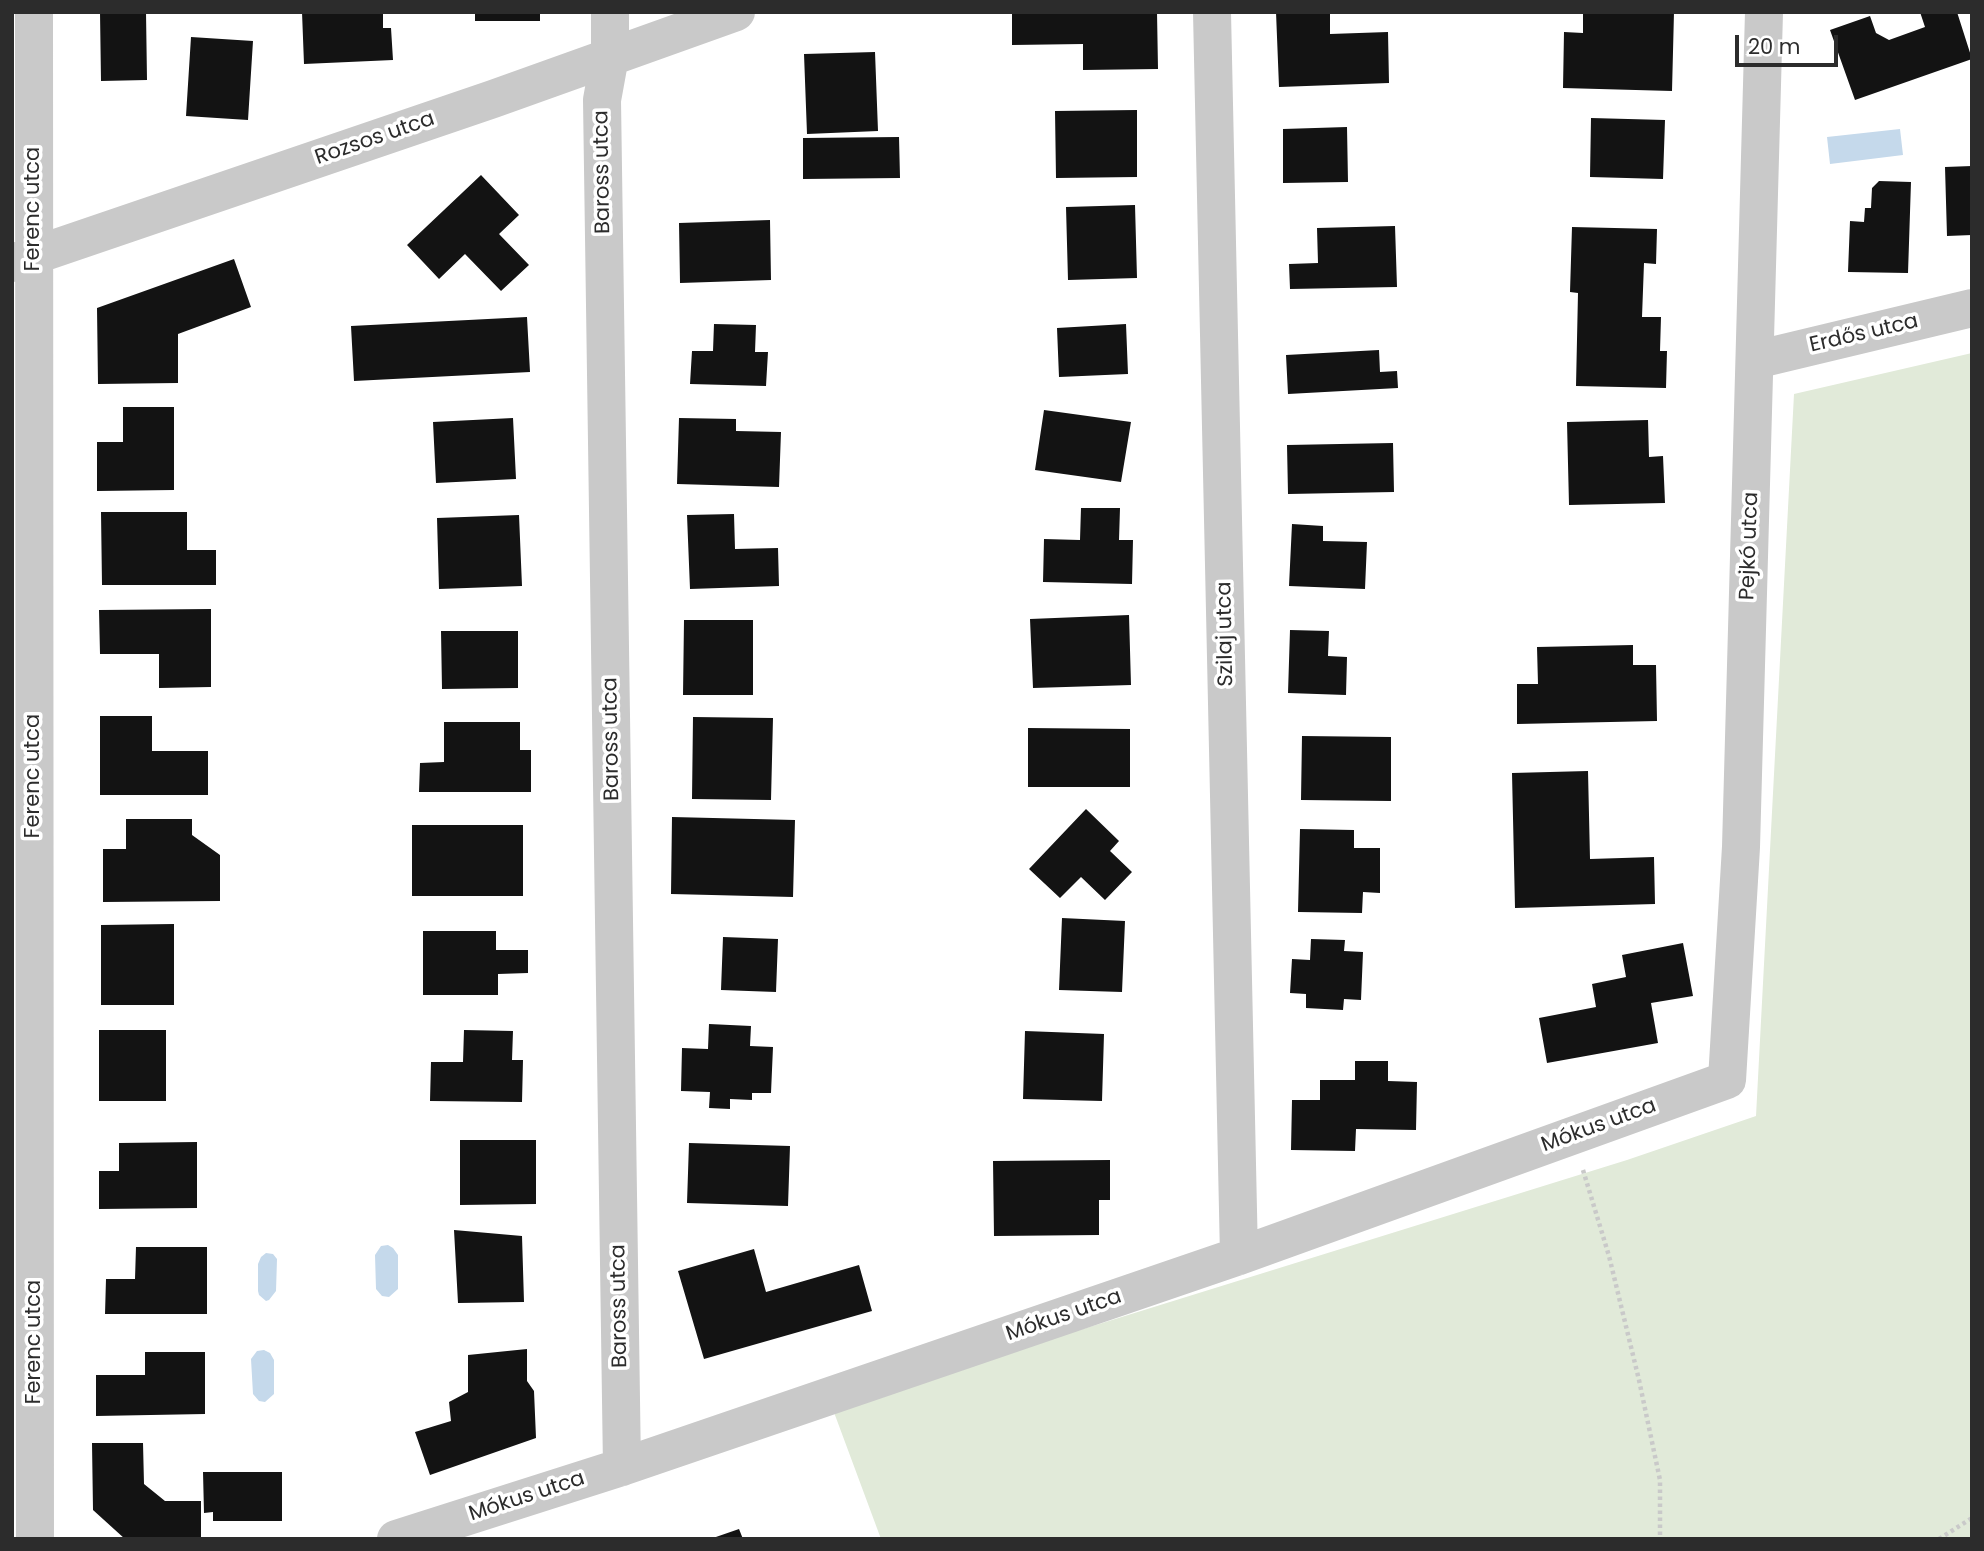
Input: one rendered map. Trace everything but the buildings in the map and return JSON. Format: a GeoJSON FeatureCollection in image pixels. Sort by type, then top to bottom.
{"type":"FeatureCollection","features":[{"type":"Feature","properties":{"kind":"street","name":"Ferenc utca"},"geometry":{"type":"LineString","coordinates":[[34,12],[23,259],[35,1539]]}},
{"type":"Feature","properties":{"kind":"street","name":"Baross utca"},"geometry":{"type":"LineString","coordinates":[[610,12],[610,56],[602,100],[622,1467]]}},
{"type":"Feature","properties":{"kind":"street","name":"Rozsos utca"},"geometry":{"type":"LineString","coordinates":[[23,259],[493,99],[736,12]]}},
{"type":"Feature","properties":{"kind":"street","name":"Szilaj utca"},"geometry":{"type":"LineString","coordinates":[[1212,12],[1239,1256]]}},
{"type":"Feature","properties":{"kind":"street","name":"Pejkó utca"},"geometry":{"type":"LineString","coordinates":[[1727,1080],[1741,848],[1765,12]]}},
{"type":"Feature","properties":{"kind":"street","name":"Erdős utca"},"geometry":{"type":"LineString","coordinates":[[1755,360],[1972,308]]}},
{"type":"Feature","properties":{"kind":"street","name":"Mókus utca"},"geometry":{"type":"LineString","coordinates":[[396,1539],[622,1467],[1239,1256],[1727,1080]]}},
{"type":"Feature","properties":{"kind":"path"},"geometry":{"type":"LineString","coordinates":[[1573,1136],[1609,1256],[1639,1380],[1660,1480],[1660,1539]]}},
{"type":"Feature","properties":{"kind":"path"},"geometry":{"type":"LineString","coordinates":[[1939,1539],[1972,1518]]}},
{"type":"Feature","properties":{"kind":"green space"},"geometry":{"type":"Polygon","coordinates":[[[1972,353],[1972,1539],[881,1539],[832,1407],[1627,1160],[1756,1116],[1794,394],[1972,353]]]}},
{"type":"Feature","properties":{"kind":"green space"},"geometry":{"type":"Polygon","coordinates":[[[12,390],[13,1218],[12,1218],[12,390]]]}},
{"type":"Feature","properties":{"kind":"water"},"geometry":{"type":"Polygon","coordinates":[[[1900,129],[1903,155],[1830,164],[1827,137],[1900,129]]]}},
{"type":"Feature","properties":{"kind":"water"},"geometry":{"type":"Polygon","coordinates":[[[388,1245],[398,1255],[398,1289],[389,1297],[382,1296],[376,1289],[375,1255],[381,1246],[388,1245]]]}},
{"type":"Feature","properties":{"kind":"water"},"geometry":{"type":"Polygon","coordinates":[[[266,1253],[273,1254],[277,1259],[276,1291],[266,1301],[258,1291],[258,1264],[266,1253]]]}},
{"type":"Feature","properties":{"kind":"water"},"geometry":{"type":"Polygon","coordinates":[[[257,1351],[270,1353],[274,1360],[274,1394],[265,1402],[259,1401],[253,1394],[251,1359],[257,1351]]]}}]}
